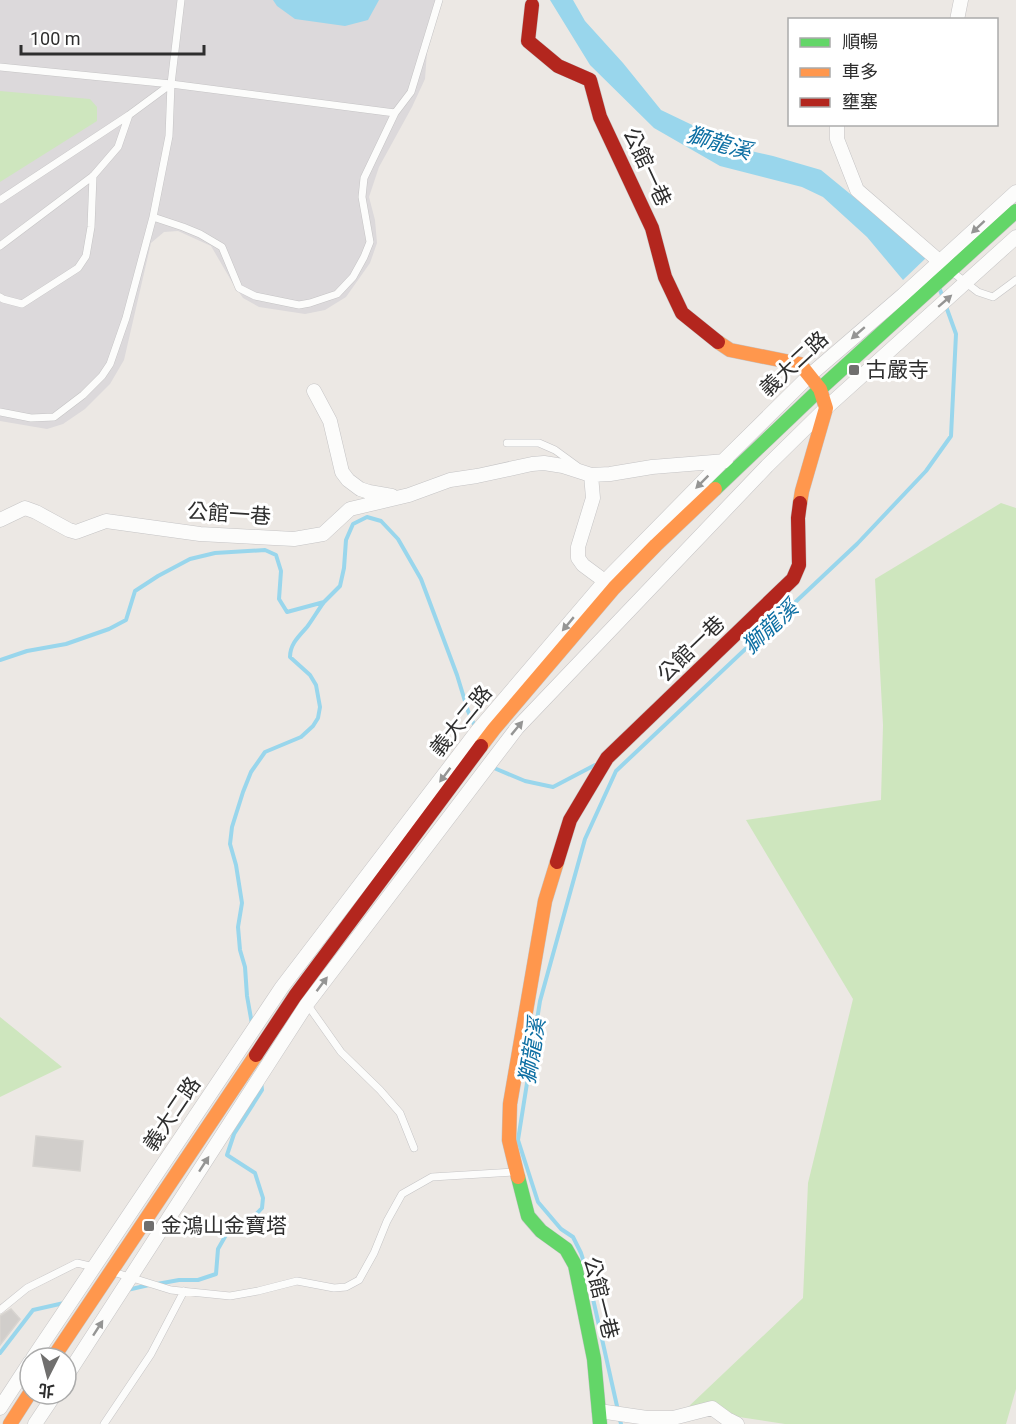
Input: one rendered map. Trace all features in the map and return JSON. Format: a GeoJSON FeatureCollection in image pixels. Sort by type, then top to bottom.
{"type":"FeatureCollection","features":[{"type":"Feature","properties":{"kind":"street"},"geometry":{"type":"LineString","coordinates":[[957,18],[961,0]]}},
{"type":"Feature","properties":{"kind":"street","name":"公館一巷"},"geometry":{"type":"LineString","coordinates":[[532,5],[528,40],[558,66],[591,80],[600,117],[652,228],[665,277],[682,313],[730,350],[800,364],[820,389],[826,408],[802,491],[798,518],[799,565],[793,579],[607,758],[570,820],[545,901],[510,1104],[509,1140],[528,1216],[541,1231],[566,1249],[575,1265],[603,1416]]}},
{"type":"Feature","properties":{"kind":"street"},"geometry":{"type":"LineString","coordinates":[[837,126],[837,139],[857,190],[951,271]]}},
{"type":"Feature","properties":{"kind":"street","name":"義大二路"},"geometry":{"type":"LineString","coordinates":[[41,1346],[282,987],[478,730],[723,461],[810,375],[903,295],[1016,192]]}},
{"type":"Feature","properties":{"kind":"street","name":"義大二路"},"geometry":{"type":"LineString","coordinates":[[61,1346],[301,1000],[494,729],[609,584],[656,545],[820,389],[1016,212]]}},
{"type":"Feature","properties":{"kind":"street","name":"義大二路"},"geometry":{"type":"LineString","coordinates":[[78,1359],[131,1277],[301,1000],[517,728],[767,466],[826,408],[1016,237]]}},
{"type":"Feature","properties":{"kind":"street"},"geometry":{"type":"LineString","coordinates":[[314,391],[330,421],[342,472],[348,480],[360,489],[369,492],[397,496],[409,495]]}},
{"type":"Feature","properties":{"kind":"street","name":"公館一巷"},"geometry":{"type":"LineString","coordinates":[[0,520],[25,508],[76,532],[106,521],[200,534],[294,539],[322,534],[350,509],[409,495],[450,480],[532,464],[563,466],[591,476],[652,466],[746,460]]}},
{"type":"Feature","properties":{"kind":"street"},"geometry":{"type":"LineString","coordinates":[[591,476],[593,498],[578,547],[578,558],[583,565],[609,584]]}},
{"type":"Feature","properties":{"kind":"street"},"geometry":{"type":"LineString","coordinates":[[0,1408],[18,1380]]}},
{"type":"Feature","properties":{"kind":"street"},"geometry":{"type":"LineString","coordinates":[[10,1424],[22,1406]]}},
{"type":"Feature","properties":{"kind":"street"},"geometry":{"type":"LineString","coordinates":[[35,1424],[47,1406]]}},
{"type":"Feature","properties":{"kind":"street"},"geometry":{"type":"LineString","coordinates":[[603,1416],[674,1418],[712,1408],[737,1424]]}},
{"type":"Feature","properties":{"kind":"lane"},"geometry":{"type":"LineString","coordinates":[[0,412],[32,418],[54,417],[83,395],[102,376],[110,364],[126,318],[153,217],[169,136],[171,84],[181,0]]}},
{"type":"Feature","properties":{"kind":"lane"},"geometry":{"type":"LineString","coordinates":[[153,217],[200,234],[222,247],[239,288],[255,296],[299,304],[310,303],[337,294],[352,277],[370,242],[362,197],[364,178],[395,113],[411,92],[439,0]]}},
{"type":"Feature","properties":{"kind":"lane"},"geometry":{"type":"LineString","coordinates":[[0,67],[171,84],[395,113]]}},
{"type":"Feature","properties":{"kind":"lane"},"geometry":{"type":"LineString","coordinates":[[0,200],[129,115],[171,84]]}},
{"type":"Feature","properties":{"kind":"lane"},"geometry":{"type":"LineString","coordinates":[[0,246],[93,176],[118,147],[129,115]]}},
{"type":"Feature","properties":{"kind":"lane"},"geometry":{"type":"LineString","coordinates":[[0,297],[22,304],[78,268],[86,256],[91,227],[93,176]]}},
{"type":"Feature","properties":{"kind":"lane"},"geometry":{"type":"LineString","coordinates":[[951,271],[978,292],[993,297],[1016,280]]}},
{"type":"Feature","properties":{"kind":"lane"},"geometry":{"type":"LineString","coordinates":[[507,443],[539,443],[555,450],[591,476]]}},
{"type":"Feature","properties":{"kind":"lane"},"geometry":{"type":"LineString","coordinates":[[282,987],[301,1000],[341,1052],[400,1113],[414,1148]]}},
{"type":"Feature","properties":{"kind":"lane"},"geometry":{"type":"LineString","coordinates":[[0,1310],[27,1288],[77,1263],[171,1290],[230,1296],[297,1281],[334,1288],[346,1287],[359,1280],[402,1194],[432,1177],[517,1172]]}},
{"type":"Feature","properties":{"kind":"lane"},"geometry":{"type":"LineString","coordinates":[[104,1424],[151,1354],[184,1291]]}},
{"type":"Feature","properties":{"kind":"shaded area"},"geometry":{"type":"Polygon","coordinates":[[[0,0],[441,0],[428,38],[425,79],[379,167],[369,197],[375,220],[377,243],[370,263],[346,297],[325,310],[305,314],[259,307],[243,298],[211,246],[178,231],[164,232],[151,243],[124,360],[110,384],[85,409],[63,424],[47,429],[0,421],[0,0]]]}},
{"type":"Feature","properties":{"kind":"green space"},"geometry":{"type":"Polygon","coordinates":[[[0,91],[90,99],[97,107],[97,121],[0,182],[0,91]]]}},
{"type":"Feature","properties":{"kind":"green space"},"geometry":{"type":"Polygon","coordinates":[[[1001,503],[1016,508],[1016,1389],[1006,1424],[785,1424],[686,1409],[803,1298],[808,1183],[853,999],[746,820],[881,800],[883,725],[875,579],[1001,503]]]}},
{"type":"Feature","properties":{"kind":"green space"},"geometry":{"type":"Polygon","coordinates":[[[0,1017],[62,1067],[0,1097],[0,1017]]]}},
{"type":"Feature","properties":{"kind":"water"},"geometry":{"type":"Polygon","coordinates":[[[273,0],[379,0],[368,20],[345,26],[295,19],[277,6],[273,0]]]}},
{"type":"Feature","properties":{"kind":"water","name":"獅龍溪"},"geometry":{"type":"Polygon","coordinates":[[[550,0],[573,0],[585,21],[661,110],[733,147],[821,170],[927,257],[903,280],[867,237],[823,197],[802,187],[720,166],[654,128],[590,65],[550,0]]]}},
{"type":"Feature","properties":{"kind":"building"},"geometry":{"type":"Polygon","coordinates":[[[36,1136],[83,1141],[80,1171],[33,1166],[36,1136]]]}},
{"type":"Feature","properties":{"kind":"building"},"geometry":{"type":"Polygon","coordinates":[[[11,1309],[20,1319],[0,1345],[0,1316],[11,1309]]]}},
{"type":"Feature","properties":{"kind":"waterway","name":"獅龍溪"},"geometry":{"type":"LineString","coordinates":[[621,1424],[581,1253],[573,1237],[561,1229],[538,1202],[518,1140],[540,1001],[585,839],[616,771],[857,544],[926,471],[951,436],[956,334],[939,287]]}},
{"type":"Feature","properties":{"kind":"waterway"},"geometry":{"type":"LineString","coordinates":[[0,660],[27,651],[66,644],[109,629],[126,620],[135,591],[190,559],[215,553],[265,550],[276,555],[281,571],[279,599],[287,612],[324,602],[340,586],[346,540],[353,524],[367,517],[381,521],[398,539],[421,579],[476,729]]}},
{"type":"Feature","properties":{"kind":"waterway"},"geometry":{"type":"LineString","coordinates":[[252,1024],[245,967],[240,950],[238,927],[242,903],[230,844],[232,827],[251,772],[265,752],[301,737],[318,718],[320,707],[316,685],[310,675],[290,657],[296,640],[324,602]]}},
{"type":"Feature","properties":{"kind":"waterway"},"geometry":{"type":"LineString","coordinates":[[493,765],[494,768],[525,781],[553,787],[595,765]]}},
{"type":"Feature","properties":{"kind":"waterway"},"geometry":{"type":"LineString","coordinates":[[157,1284],[179,1280],[198,1280],[216,1274],[218,1249],[230,1228],[246,1225],[262,1208],[263,1198],[255,1173],[227,1155],[234,1134],[262,1090],[261,1081]]}},
{"type":"Feature","properties":{"kind":"waterway"},"geometry":{"type":"LineString","coordinates":[[127,1290],[149,1285]]}},
{"type":"Feature","properties":{"kind":"waterway"},"geometry":{"type":"LineString","coordinates":[[0,1353],[33,1310],[64,1303]]}},
{"type":"Feature","properties":{"kind":"traffic: fast"},"geometry":{"type":"LineString","coordinates":[[715,489],[820,389],[1016,211]]}},
{"type":"Feature","properties":{"kind":"traffic: fast"},"geometry":{"type":"LineString","coordinates":[[518,1177],[528,1216],[541,1231],[566,1249],[575,1265],[594,1359],[600,1424]]}},
{"type":"Feature","properties":{"kind":"traffic: slow"},"geometry":{"type":"LineString","coordinates":[[718,342],[730,350],[800,364],[820,389],[826,408],[800,503]]}},
{"type":"Feature","properties":{"kind":"traffic: slow"},"geometry":{"type":"LineString","coordinates":[[481,746],[614,588],[715,489]]}},
{"type":"Feature","properties":{"kind":"traffic: slow"},"geometry":{"type":"LineString","coordinates":[[518,1177],[509,1140],[510,1104],[545,901],[557,862]]}},
{"type":"Feature","properties":{"kind":"traffic: slow"},"geometry":{"type":"LineString","coordinates":[[61,1346],[256,1055]]}},
{"type":"Feature","properties":{"kind":"traffic: slow"},"geometry":{"type":"LineString","coordinates":[[10,1424],[22,1406]]}},
{"type":"Feature","properties":{"kind":"traffic: jam"},"geometry":{"type":"LineString","coordinates":[[532,5],[528,41],[558,66],[590,80],[600,117],[652,228],[665,277],[682,313],[718,342]]}},
{"type":"Feature","properties":{"kind":"traffic: jam"},"geometry":{"type":"LineString","coordinates":[[557,862],[570,820],[607,758],[793,579],[799,565],[800,503]]}},
{"type":"Feature","properties":{"kind":"traffic: jam"},"geometry":{"type":"LineString","coordinates":[[256,1055],[295,996],[481,746]]}},
{"type":"Feature","properties":{"kind":"place","name":"古嚴寺"},"geometry":{"type":"Point","coordinates":[854,370]}},
{"type":"Feature","properties":{"kind":"place","name":"金鴻山金寶塔"},"geometry":{"type":"Point","coordinates":[149,1226]}}]}
